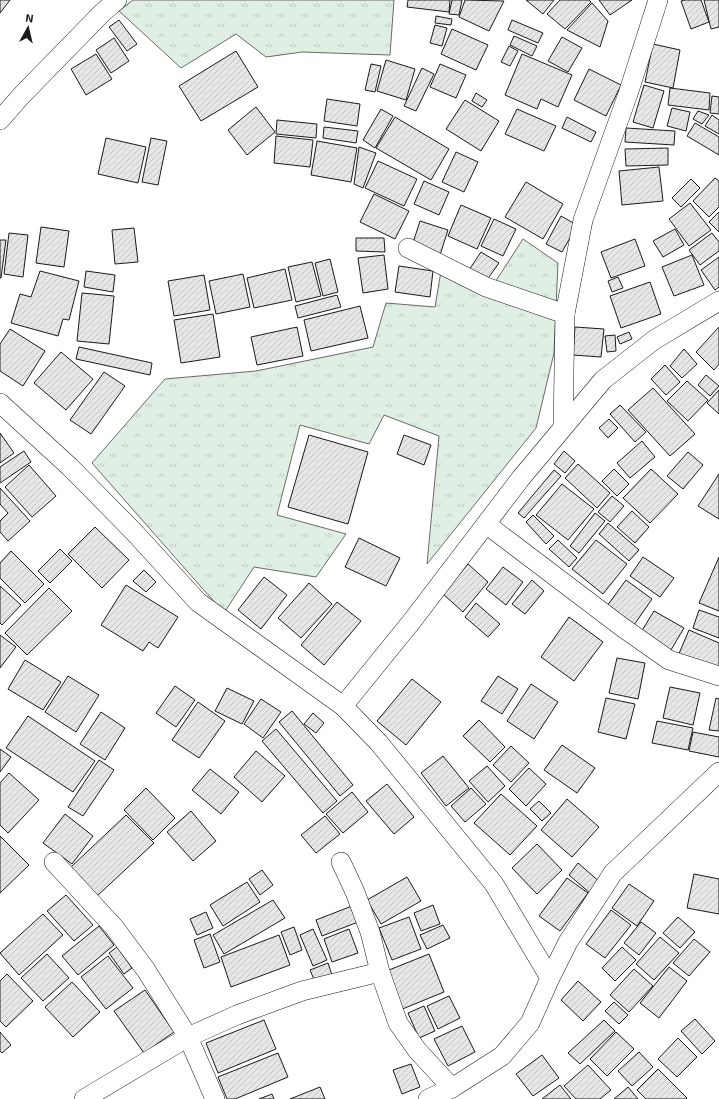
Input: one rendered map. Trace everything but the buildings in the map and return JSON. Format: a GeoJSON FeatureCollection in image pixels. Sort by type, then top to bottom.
{"type":"FeatureCollection","features":[{"type":"Feature","properties":{"kind":"street"},"geometry":{"type":"LineString","coordinates":[[0,120],[102,13],[117,0]]}},
{"type":"Feature","properties":{"kind":"street"},"geometry":{"type":"LineString","coordinates":[[563,427],[565,314],[583,220],[628,94],[658,0]]}},
{"type":"Feature","properties":{"kind":"street"},"geometry":{"type":"LineString","coordinates":[[408,248],[486,287],[565,314]]}},
{"type":"Feature","properties":{"kind":"street"},"geometry":{"type":"LineString","coordinates":[[343,706],[412,621],[521,478],[603,380],[654,340],[719,301]]}},
{"type":"Feature","properties":{"kind":"street"},"geometry":{"type":"LineString","coordinates":[[0,403],[70,467],[134,532],[198,602],[343,706],[379,743],[494,884],[550,978]]}},
{"type":"Feature","properties":{"kind":"street"},"geometry":{"type":"LineString","coordinates":[[486,524],[622,627],[669,660],[719,676]]}},
{"type":"Feature","properties":{"kind":"street"},"geometry":{"type":"LineString","coordinates":[[428,1099],[452,1088],[502,1056],[530,1023],[568,942],[613,873],[719,772]]}},
{"type":"Feature","properties":{"kind":"street"},"geometry":{"type":"LineString","coordinates":[[54,862],[114,927],[146,970],[188,1037],[215,1099]]}},
{"type":"Feature","properties":{"kind":"street"},"geometry":{"type":"LineString","coordinates":[[340,862],[355,892],[370,932],[380,972],[398,1023],[417,1050],[452,1088]]}},
{"type":"Feature","properties":{"kind":"street"},"geometry":{"type":"LineString","coordinates":[[84,1099],[188,1037],[237,1015],[302,991],[380,972]]}},
{"type":"Feature","properties":{"kind":"green space"},"geometry":{"type":"Polygon","coordinates":[[[133,0],[394,0],[390,55],[302,52],[266,57],[236,34],[181,68],[119,11],[133,0]]]}},
{"type":"Feature","properties":{"kind":"green space"},"geometry":{"type":"Polygon","coordinates":[[[523,239],[558,263],[554,353],[536,428],[427,564],[439,436],[384,415],[369,444],[300,425],[277,515],[346,534],[316,577],[254,567],[224,613],[92,463],[165,379],[256,371],[373,347],[386,303],[435,307],[441,271],[488,293],[523,239]]]}}]}
